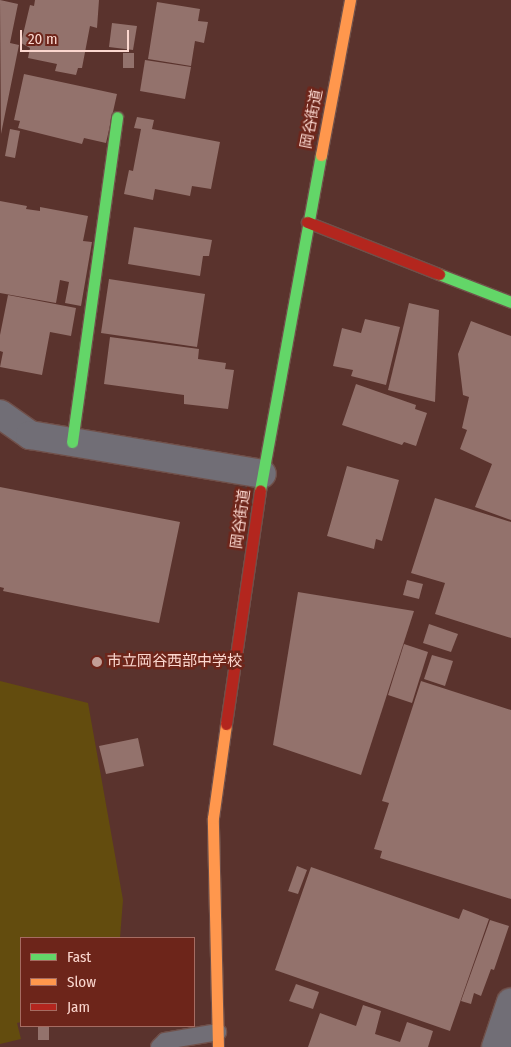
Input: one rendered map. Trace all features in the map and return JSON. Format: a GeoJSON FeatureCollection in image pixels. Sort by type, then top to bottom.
{"type":"FeatureCollection","features":[{"type":"Feature","properties":{"kind":"main road","name":"岡谷街道"},"geometry":{"type":"LineString","coordinates":[[218,1040],[213,818],[262,474],[279,396],[307,222],[350,0]]}},
{"type":"Feature","properties":{"kind":"main road"},"geometry":{"type":"LineString","coordinates":[[72,442],[117,117]]}},
{"type":"Feature","properties":{"kind":"main road"},"geometry":{"type":"LineString","coordinates":[[307,222],[511,302]]}},
{"type":"Feature","properties":{"kind":"street"},"geometry":{"type":"LineString","coordinates":[[0,414],[30,435],[262,474]]}},
{"type":"Feature","properties":{"kind":"street"},"geometry":{"type":"LineString","coordinates":[[496,1047],[511,1002]]}},
{"type":"Feature","properties":{"kind":"lane"},"geometry":{"type":"LineString","coordinates":[[159,1047],[165,1041],[218,1040]]}},
{"type":"Feature","properties":{"kind":"shaded area"},"geometry":{"type":"Polygon","coordinates":[[[0,681],[88,703],[123,900],[120,937],[20,937],[20,1022],[17,1023],[21,1039],[0,1044],[0,681]]]}},
{"type":"Feature","properties":{"kind":"building"},"geometry":{"type":"Polygon","coordinates":[[[0,0],[18,4],[10,43],[19,45],[1,134],[0,0]]]}},
{"type":"Feature","properties":{"kind":"building"},"geometry":{"type":"Polygon","coordinates":[[[35,0],[99,0],[97,28],[90,26],[82,68],[78,68],[76,75],[55,71],[57,64],[28,58],[30,48],[21,43],[30,5],[34,6],[35,0]]]}},
{"type":"Feature","properties":{"kind":"building"},"geometry":{"type":"Polygon","coordinates":[[[157,2],[200,9],[198,21],[208,22],[204,43],[195,41],[191,66],[148,59],[157,2]]]}},
{"type":"Feature","properties":{"kind":"building"},"geometry":{"type":"Polygon","coordinates":[[[112,23],[137,26],[133,50],[109,47],[112,23]]]}},
{"type":"Feature","properties":{"kind":"building"},"geometry":{"type":"Polygon","coordinates":[[[123,53],[134,53],[134,68],[123,68],[123,53]]]}},
{"type":"Feature","properties":{"kind":"building"},"geometry":{"type":"Polygon","coordinates":[[[145,60],[191,67],[185,99],[140,91],[145,60]]]}},
{"type":"Feature","properties":{"kind":"building"},"geometry":{"type":"Polygon","coordinates":[[[24,74],[117,94],[106,143],[84,138],[82,144],[18,128],[20,121],[14,120],[24,74]]]}},
{"type":"Feature","properties":{"kind":"building"},"geometry":{"type":"Polygon","coordinates":[[[137,117],[154,120],[152,129],[220,142],[211,189],[192,186],[190,196],[155,189],[153,200],[124,194],[129,170],[133,171],[141,129],[134,128],[137,117]]]}},
{"type":"Feature","properties":{"kind":"building"},"geometry":{"type":"Polygon","coordinates":[[[10,129],[20,131],[15,158],[5,156],[10,129]]]}},
{"type":"Feature","properties":{"kind":"building"},"geometry":{"type":"Polygon","coordinates":[[[0,201],[27,206],[26,209],[40,211],[40,207],[88,216],[83,241],[92,242],[81,306],[65,303],[69,282],[60,280],[56,303],[0,293],[0,201]]]}},
{"type":"Feature","properties":{"kind":"building"},"geometry":{"type":"Polygon","coordinates":[[[134,227],[212,240],[209,256],[203,256],[200,276],[128,264],[134,227]]]}},
{"type":"Feature","properties":{"kind":"building"},"geometry":{"type":"Polygon","coordinates":[[[109,279],[205,294],[197,347],[101,333],[109,279]]]}},
{"type":"Feature","properties":{"kind":"building"},"geometry":{"type":"Polygon","coordinates":[[[8,295],[76,308],[71,336],[50,332],[42,375],[0,367],[3,352],[0,351],[0,335],[8,295]]]}},
{"type":"Feature","properties":{"kind":"building"},"geometry":{"type":"Polygon","coordinates":[[[409,303],[439,310],[435,402],[388,390],[409,303]]]}},
{"type":"Feature","properties":{"kind":"building"},"geometry":{"type":"Polygon","coordinates":[[[365,319],[400,327],[386,385],[351,376],[353,370],[333,366],[342,328],[361,333],[365,319]]]}},
{"type":"Feature","properties":{"kind":"building"},"geometry":{"type":"Polygon","coordinates":[[[471,321],[511,336],[511,520],[475,507],[492,464],[460,449],[467,430],[462,428],[469,397],[463,395],[458,354],[471,321]]]}},
{"type":"Feature","properties":{"kind":"building"},"geometry":{"type":"Polygon","coordinates":[[[110,337],[199,349],[198,359],[226,363],[225,369],[234,370],[228,409],[184,404],[184,395],[104,384],[110,337]]]}},
{"type":"Feature","properties":{"kind":"building"},"geometry":{"type":"Polygon","coordinates":[[[356,384],[416,405],[415,409],[427,413],[416,446],[404,442],[402,445],[342,425],[356,384]]]}},
{"type":"Feature","properties":{"kind":"building"},"geometry":{"type":"Polygon","coordinates":[[[347,466],[399,480],[382,541],[376,539],[374,549],[327,536],[347,466]]]}},
{"type":"Feature","properties":{"kind":"building"},"geometry":{"type":"Polygon","coordinates":[[[0,487],[180,522],[159,623],[3,591],[4,588],[0,587],[0,487]]]}},
{"type":"Feature","properties":{"kind":"building"},"geometry":{"type":"Polygon","coordinates":[[[435,498],[511,522],[511,638],[435,614],[445,583],[411,573],[435,498]]]}},
{"type":"Feature","properties":{"kind":"building"},"geometry":{"type":"Polygon","coordinates":[[[407,580],[423,584],[419,599],[403,595],[407,580]]]}},
{"type":"Feature","properties":{"kind":"building"},"geometry":{"type":"Polygon","coordinates":[[[298,592],[414,611],[361,775],[273,745],[298,592]]]}},
{"type":"Feature","properties":{"kind":"building"},"geometry":{"type":"Polygon","coordinates":[[[429,624],[458,634],[451,652],[423,643],[429,624]]]}},
{"type":"Feature","properties":{"kind":"building"},"geometry":{"type":"Polygon","coordinates":[[[404,644],[428,652],[412,703],[388,695],[404,644]]]}},
{"type":"Feature","properties":{"kind":"building"},"geometry":{"type":"Polygon","coordinates":[[[432,655],[453,661],[445,686],[424,679],[432,655]]]}},
{"type":"Feature","properties":{"kind":"building"},"geometry":{"type":"Polygon","coordinates":[[[421,681],[511,710],[511,899],[380,858],[382,851],[374,849],[389,803],[382,801],[421,681]]]}},
{"type":"Feature","properties":{"kind":"building"},"geometry":{"type":"Polygon","coordinates":[[[138,738],[144,766],[106,774],[99,746],[138,738]]]}},
{"type":"Feature","properties":{"kind":"building"},"geometry":{"type":"Polygon","coordinates":[[[297,866],[307,870],[298,894],[288,891],[297,866]]]}},
{"type":"Feature","properties":{"kind":"building"},"geometry":{"type":"Polygon","coordinates":[[[311,867],[459,919],[463,909],[489,919],[450,1031],[275,970],[311,867]]]}},
{"type":"Feature","properties":{"kind":"building"},"geometry":{"type":"Polygon","coordinates":[[[490,920],[509,926],[494,970],[491,969],[481,996],[474,993],[471,1004],[461,1001],[490,920]]]}},
{"type":"Feature","properties":{"kind":"building"},"geometry":{"type":"Polygon","coordinates":[[[296,984],[319,992],[313,1009],[289,1001],[296,984]]]}},
{"type":"Feature","properties":{"kind":"building"},"geometry":{"type":"Polygon","coordinates":[[[363,1005],[381,1011],[375,1034],[400,1042],[407,1022],[433,1031],[428,1047],[308,1047],[320,1013],[356,1026],[363,1005]]]}},
{"type":"Feature","properties":{"kind":"building"},"geometry":{"type":"Polygon","coordinates":[[[38,1027],[49,1027],[49,1040],[38,1040],[38,1027]]]}},
{"type":"Feature","properties":{"kind":"traffic: fast"},"geometry":{"type":"LineString","coordinates":[[72,442],[117,117]]}},
{"type":"Feature","properties":{"kind":"traffic: fast"},"geometry":{"type":"LineString","coordinates":[[260,490],[321,155]]}},
{"type":"Feature","properties":{"kind":"traffic: fast"},"geometry":{"type":"LineString","coordinates":[[439,274],[511,302]]}},
{"type":"Feature","properties":{"kind":"traffic: slow"},"geometry":{"type":"LineString","coordinates":[[321,155],[350,0]]}},
{"type":"Feature","properties":{"kind":"traffic: slow"},"geometry":{"type":"LineString","coordinates":[[218,1047],[213,818],[226,724]]}},
{"type":"Feature","properties":{"kind":"traffic: jam"},"geometry":{"type":"LineString","coordinates":[[307,222],[439,274]]}},
{"type":"Feature","properties":{"kind":"traffic: jam"},"geometry":{"type":"LineString","coordinates":[[226,724],[260,490]]}},
{"type":"Feature","properties":{"kind":"place","name":"市立岡谷西部中学校"},"geometry":{"type":"Point","coordinates":[97,662]}}]}
